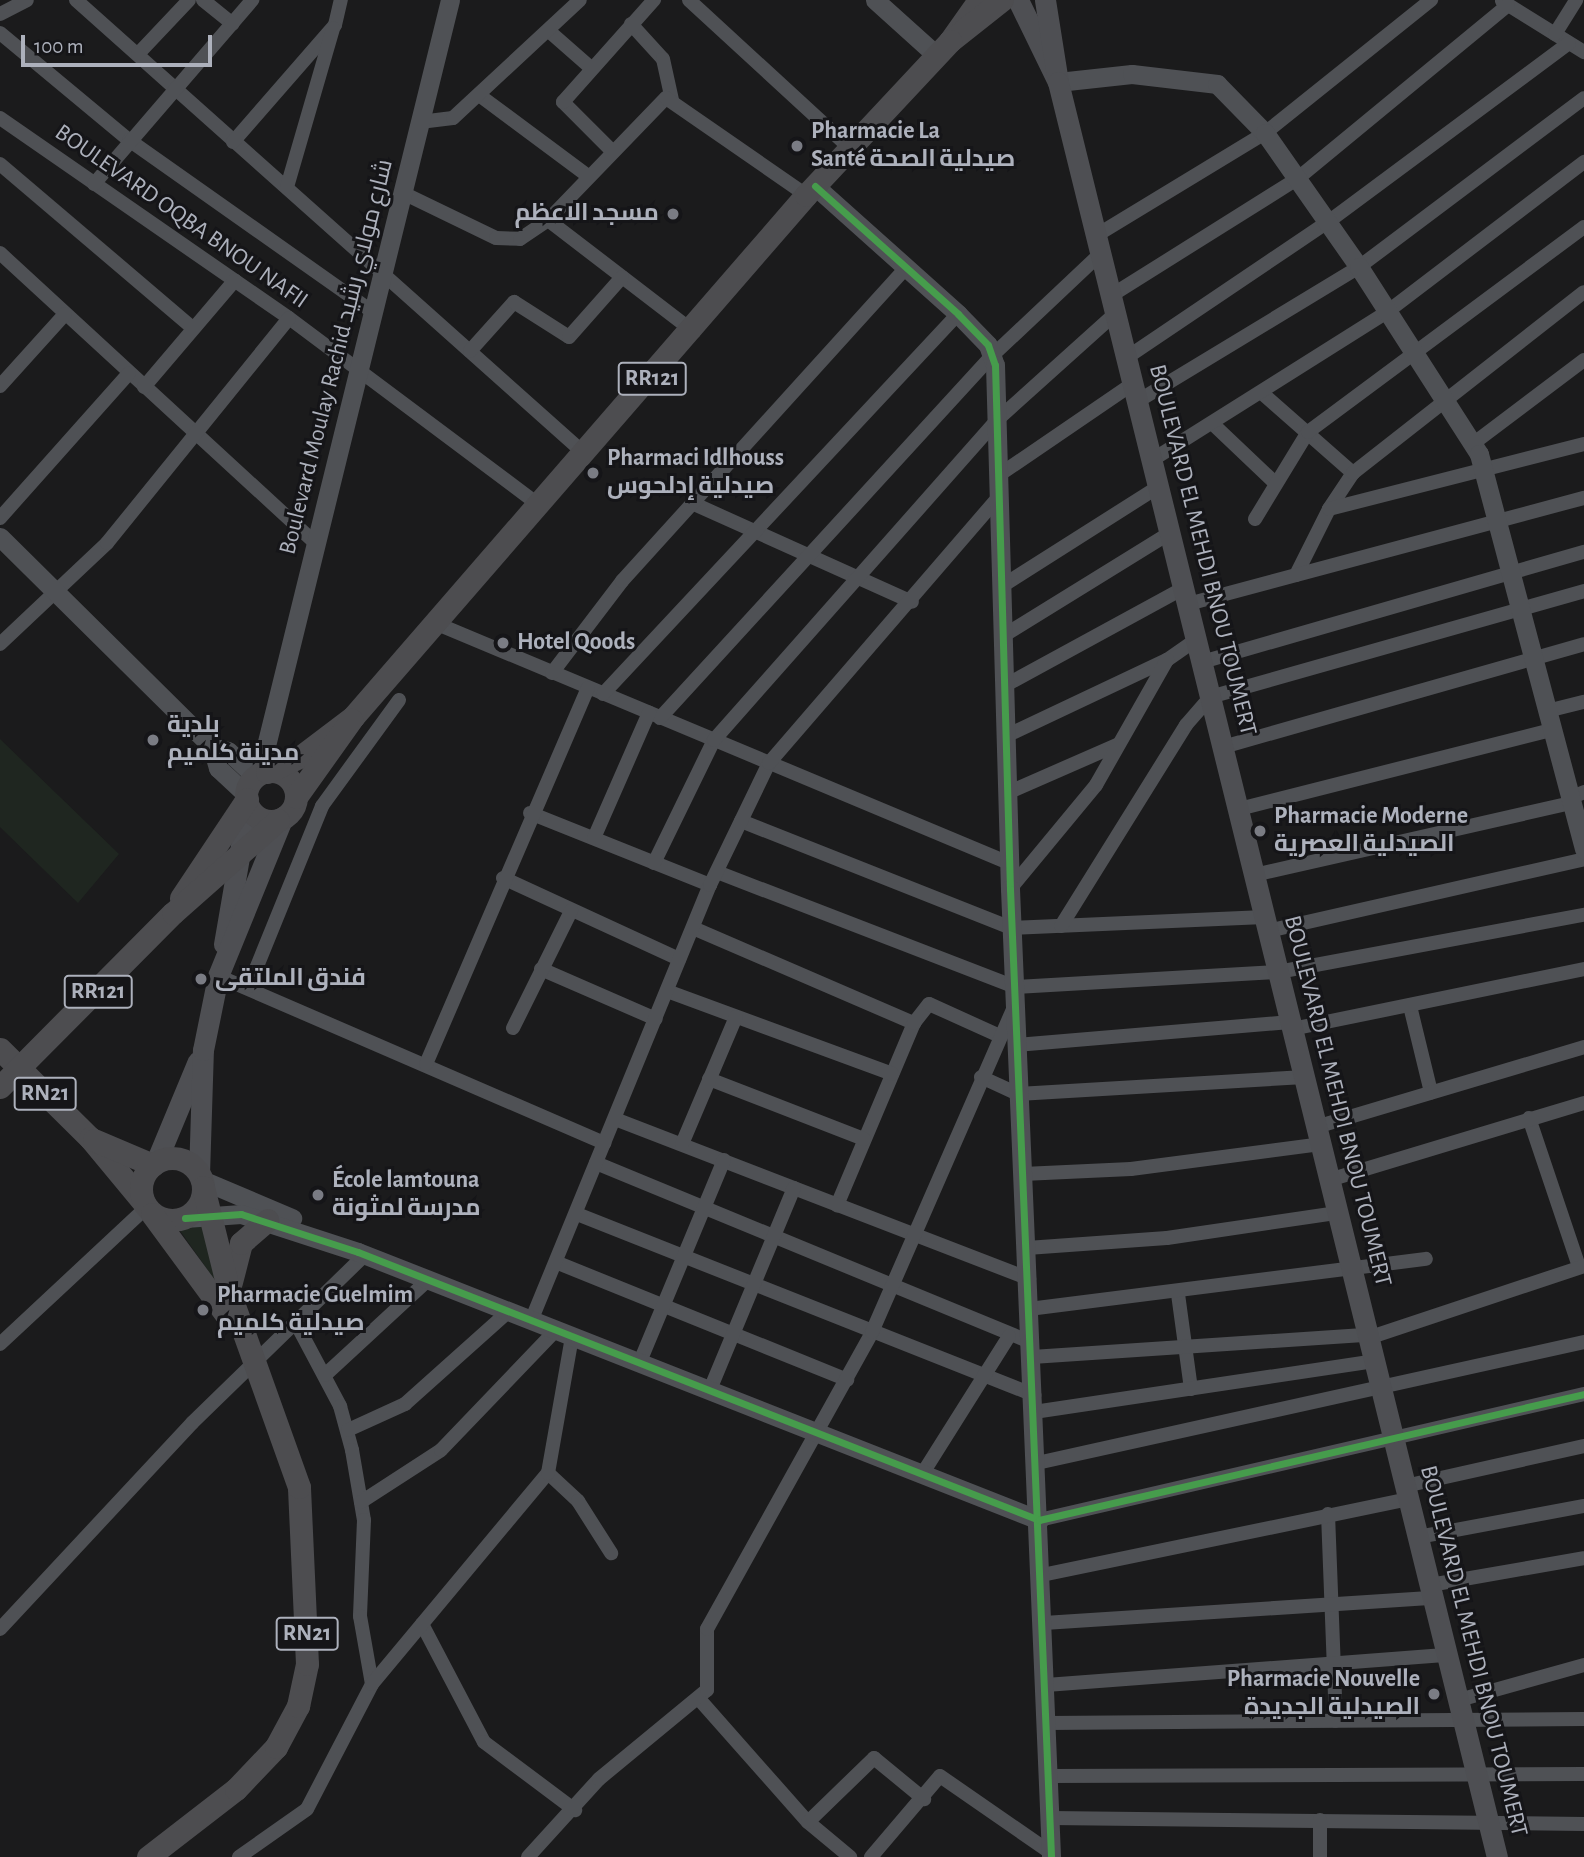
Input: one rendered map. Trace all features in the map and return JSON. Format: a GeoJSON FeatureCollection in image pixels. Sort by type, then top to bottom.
{"type":"FeatureCollection","features":[{"type":"Feature","properties":{"kind":"main road","name":"RR121"},"geometry":{"type":"LineString","coordinates":[[0,1087],[21,1070],[173,913],[236,863],[281,819],[330,758],[352,717],[538,504],[694,332],[811,190],[943,48],[979,0]]}},
{"type":"Feature","properties":{"kind":"main road","name":"RR121"},"geometry":{"type":"LineString","coordinates":[[943,48],[1002,0]]}},
{"type":"Feature","properties":{"kind":"main road"},"geometry":{"type":"LineString","coordinates":[[1018,0],[1058,82]]}},
{"type":"Feature","properties":{"kind":"main road"},"geometry":{"type":"LineString","coordinates":[[1045,0],[1058,82]]}},
{"type":"Feature","properties":{"kind":"main road","name":"BOULEVARD EL MEHDI BNOU TOUMERT"},"geometry":{"type":"LineString","coordinates":[[1058,82],[1129,356],[1158,487],[1267,924],[1348,1268],[1380,1384],[1497,1857]]}},
{"type":"Feature","properties":{"kind":"main road","name":"RR121"},"geometry":{"type":"LineString","coordinates":[[173,913],[261,779],[352,717]]}},
{"type":"Feature","properties":{"kind":"main road"},"geometry":{"type":"LineString","coordinates":[[261,779],[296,797]]}},
{"type":"Feature","properties":{"kind":"main road"},"geometry":{"type":"LineString","coordinates":[[203,1050],[154,1163],[141,1182],[148,1208],[185,1218],[201,1202],[203,1050],[218,976],[225,952],[281,819],[261,818],[261,779]]}},
{"type":"Feature","properties":{"kind":"main road"},"geometry":{"type":"LineString","coordinates":[[225,952],[236,863],[261,779]]}},
{"type":"Feature","properties":{"kind":"main road","name":"RN21"},"geometry":{"type":"LineString","coordinates":[[0,1049],[90,1138],[148,1208],[254,1359]]}},
{"type":"Feature","properties":{"kind":"main road","name":"RN21"},"geometry":{"type":"LineString","coordinates":[[90,1138],[154,1163],[177,1158],[201,1181],[229,1292],[299,1487],[304,1680],[289,1727],[258,1768],[148,1857]]}},
{"type":"Feature","properties":{"kind":"main road"},"geometry":{"type":"LineString","coordinates":[[229,1292],[241,1243],[267,1220]]}},
{"type":"Feature","properties":{"kind":"street"},"geometry":{"type":"LineString","coordinates":[[0,14],[27,0]]}},
{"type":"Feature","properties":{"kind":"street"},"geometry":{"type":"LineString","coordinates":[[76,0],[585,454]]}},
{"type":"Feature","properties":{"kind":"street"},"geometry":{"type":"LineString","coordinates":[[138,54],[189,0]]}},
{"type":"Feature","properties":{"kind":"street"},"geometry":{"type":"LineString","coordinates":[[203,0],[233,24]]}},
{"type":"Feature","properties":{"kind":"street"},"geometry":{"type":"LineString","coordinates":[[94,184],[129,140],[176,92],[253,0]]}},
{"type":"Feature","properties":{"kind":"street"},"geometry":{"type":"LineString","coordinates":[[287,187],[341,0]]}},
{"type":"Feature","properties":{"kind":"street","name":"Boulevard Moulay Rachid شارع مولاي رشيد"},"geometry":{"type":"LineString","coordinates":[[261,779],[271,726],[450,0]]}},
{"type":"Feature","properties":{"kind":"street"},"geometry":{"type":"LineString","coordinates":[[420,121],[447,122],[479,95],[524,46],[550,32],[580,0]]}},
{"type":"Feature","properties":{"kind":"street"},"geometry":{"type":"LineString","coordinates":[[611,150],[563,105],[590,67],[654,0]]}},
{"type":"Feature","properties":{"kind":"street"},"geometry":{"type":"LineString","coordinates":[[690,0],[849,148]]}},
{"type":"Feature","properties":{"kind":"street"},"geometry":{"type":"LineString","coordinates":[[875,0],[943,48]]}},
{"type":"Feature","properties":{"kind":"street"},"geometry":{"type":"LineString","coordinates":[[594,838],[655,715],[1099,244],[1265,133],[1431,0]]}},
{"type":"Feature","properties":{"kind":"street"},"geometry":{"type":"LineString","coordinates":[[1555,34],[1576,0]]}},
{"type":"Feature","properties":{"kind":"street"},"geometry":{"type":"LineString","coordinates":[[654,863],[714,740],[860,579],[998,420],[1114,304],[1297,179],[1505,3],[1584,52]]}},
{"type":"Feature","properties":{"kind":"street"},"geometry":{"type":"LineString","coordinates":[[233,142],[335,24]]}},
{"type":"Feature","properties":{"kind":"street"},"geometry":{"type":"LineString","coordinates":[[631,24],[663,59],[672,100]]}},
{"type":"Feature","properties":{"kind":"street"},"geometry":{"type":"LineString","coordinates":[[550,32],[590,67]]}},
{"type":"Feature","properties":{"kind":"street"},"geometry":{"type":"LineString","coordinates":[[0,33],[129,140],[373,312]]}},
{"type":"Feature","properties":{"kind":"street"},"geometry":{"type":"LineString","coordinates":[[1129,356],[1328,222],[1569,43]]}},
{"type":"Feature","properties":{"kind":"street"},"geometry":{"type":"LineString","coordinates":[[1058,82],[1110,75],[1207,80],[1231,94],[1265,133],[1359,267],[1448,400],[1474,443],[1485,471],[1549,720],[1575,798],[1584,849]]}},
{"type":"Feature","properties":{"kind":"street"},"geometry":{"type":"LineString","coordinates":[[479,95],[588,176]]}},
{"type":"Feature","properties":{"kind":"street"},"geometry":{"type":"LineString","coordinates":[[999,475],[1136,392],[1359,267],[1584,98]]}},
{"type":"Feature","properties":{"kind":"street"},"geometry":{"type":"LineString","coordinates":[[402,194],[509,241],[548,220],[657,102],[672,100],[811,190],[958,314],[994,354],[1015,995],[1008,1041],[1018,1094],[1027,1248],[1044,1623],[1051,1855]]}},
{"type":"Feature","properties":{"kind":"street","name":"BOULEVARD OQBA BNOU NAFII"},"geometry":{"type":"LineString","coordinates":[[0,118],[289,318],[538,504]]}},
{"type":"Feature","properties":{"kind":"street"},"geometry":{"type":"LineString","coordinates":[[1152,460],[1215,426],[1387,312],[1584,162]]}},
{"type":"Feature","properties":{"kind":"street"},"geometry":{"type":"LineString","coordinates":[[0,164],[193,328]]}},
{"type":"Feature","properties":{"kind":"street"},"geometry":{"type":"LineString","coordinates":[[548,220],[694,332]]}},
{"type":"Feature","properties":{"kind":"street"},"geometry":{"type":"LineString","coordinates":[[1255,519],[1308,432],[1417,355],[1584,228]]}},
{"type":"Feature","properties":{"kind":"street"},"geometry":{"type":"LineString","coordinates":[[0,253],[316,544]]}},
{"type":"Feature","properties":{"kind":"street"},"geometry":{"type":"LineString","coordinates":[[552,673],[692,503],[906,268]]}},
{"type":"Feature","properties":{"kind":"street"},"geometry":{"type":"LineString","coordinates":[[470,351],[514,302],[569,337],[622,277]]}},
{"type":"Feature","properties":{"kind":"street"},"geometry":{"type":"LineString","coordinates":[[144,387],[235,280]]}},
{"type":"Feature","properties":{"kind":"street"},"geometry":{"type":"LineString","coordinates":[[1296,575],[1329,509],[1353,473],[1584,292]]}},
{"type":"Feature","properties":{"kind":"street"},"geometry":{"type":"LineString","coordinates":[[0,386],[65,314]]}},
{"type":"Feature","properties":{"kind":"street"},"geometry":{"type":"LineString","coordinates":[[603,694],[958,314]]}},
{"type":"Feature","properties":{"kind":"street"},"geometry":{"type":"LineString","coordinates":[[0,644],[107,542],[289,318]]}},
{"type":"Feature","properties":{"kind":"street"},"geometry":{"type":"LineString","coordinates":[[1474,443],[1584,360]]}},
{"type":"Feature","properties":{"kind":"street"},"geometry":{"type":"LineString","coordinates":[[0,518],[129,373]]}},
{"type":"Feature","properties":{"kind":"street"},"geometry":{"type":"LineString","coordinates":[[1263,394],[1353,473]]}},
{"type":"Feature","properties":{"kind":"street"},"geometry":{"type":"LineString","coordinates":[[1215,426],[1275,483]]}},
{"type":"Feature","properties":{"kind":"street"},"geometry":{"type":"LineString","coordinates":[[1329,509],[1584,444]]}},
{"type":"Feature","properties":{"kind":"street"},"geometry":{"type":"LineString","coordinates":[[1002,586],[1158,487]]}},
{"type":"Feature","properties":{"kind":"street"},"geometry":{"type":"LineString","coordinates":[[531,1321],[558,1263],[604,1143],[710,886],[769,762],[912,602],[1000,495]]}},
{"type":"Feature","properties":{"kind":"street"},"geometry":{"type":"LineString","coordinates":[[1004,686],[1186,596],[1296,575],[1584,498]]}},
{"type":"Feature","properties":{"kind":"street"},"geometry":{"type":"LineString","coordinates":[[692,503],[912,602]]}},
{"type":"Feature","properties":{"kind":"street"},"geometry":{"type":"LineString","coordinates":[[1003,636],[1170,533]]}},
{"type":"Feature","properties":{"kind":"street"},"geometry":{"type":"LineString","coordinates":[[0,537],[212,747],[232,755],[261,779]]}},
{"type":"Feature","properties":{"kind":"street"},"geometry":{"type":"LineString","coordinates":[[1202,662],[1584,552]]}},
{"type":"Feature","properties":{"kind":"street"},"geometry":{"type":"LineString","coordinates":[[1061,926],[1080,888],[1210,697],[1584,591]]}},
{"type":"Feature","properties":{"kind":"street"},"geometry":{"type":"LineString","coordinates":[[435,623],[1009,863]]}},
{"type":"Feature","properties":{"kind":"street"},"geometry":{"type":"LineString","coordinates":[[1006,736],[1167,660],[1196,640]]}},
{"type":"Feature","properties":{"kind":"street"},"geometry":{"type":"LineString","coordinates":[[1223,747],[1584,644]]}},
{"type":"Feature","properties":{"kind":"street"},"geometry":{"type":"LineString","coordinates":[[1010,889],[1088,797],[1167,660]]}},
{"type":"Feature","properties":{"kind":"street"},"geometry":{"type":"LineString","coordinates":[[426,1064],[530,813],[588,688]]}},
{"type":"Feature","properties":{"kind":"street"},"geometry":{"type":"LineString","coordinates":[[249,986],[322,806],[399,700]]}},
{"type":"Feature","properties":{"kind":"street"},"geometry":{"type":"LineString","coordinates":[[1239,810],[1549,720],[1584,702]]}},
{"type":"Feature","properties":{"kind":"street"},"geometry":{"type":"LineString","coordinates":[[1007,793],[1117,745]]}},
{"type":"Feature","properties":{"kind":"street"},"geometry":{"type":"LineString","coordinates":[[212,747],[218,768],[261,779]]}},
{"type":"Feature","properties":{"kind":"street"},"geometry":{"type":"LineString","coordinates":[[1254,875],[1575,798]]}},
{"type":"Feature","properties":{"kind":"street"},"geometry":{"type":"LineString","coordinates":[[530,813],[710,886]]}},
{"type":"Feature","properties":{"kind":"street"},"geometry":{"type":"LineString","coordinates":[[741,821],[1011,928],[1267,924],[1584,859]]}},
{"type":"Feature","properties":{"kind":"street"},"geometry":{"type":"LineString","coordinates":[[717,872],[1015,995],[1278,972],[1584,915]]}},
{"type":"Feature","properties":{"kind":"street"},"geometry":{"type":"LineString","coordinates":[[503,878],[679,959]]}},
{"type":"Feature","properties":{"kind":"street"},"geometry":{"type":"LineString","coordinates":[[513,1028],[571,911]]}},
{"type":"Feature","properties":{"kind":"street"},"geometry":{"type":"LineString","coordinates":[[693,928],[914,1023]]}},
{"type":"Feature","properties":{"kind":"street"},"geometry":{"type":"LineString","coordinates":[[541,969],[656,1019]]}},
{"type":"Feature","properties":{"kind":"street"},"geometry":{"type":"LineString","coordinates":[[836,1205],[914,1023],[929,1004],[1008,1041],[1291,1026],[1410,1006],[1584,969]]}},
{"type":"Feature","properties":{"kind":"street"},"geometry":{"type":"LineString","coordinates":[[218,976],[249,986],[604,1143]]}},
{"type":"Feature","properties":{"kind":"street"},"geometry":{"type":"LineString","coordinates":[[667,991],[891,1074]]}},
{"type":"Feature","properties":{"kind":"street"},"geometry":{"type":"LineString","coordinates":[[1410,1006],[1432,1092]]}},
{"type":"Feature","properties":{"kind":"street"},"geometry":{"type":"LineString","coordinates":[[681,1144],[736,1017]]}},
{"type":"Feature","properties":{"kind":"street"},"geometry":{"type":"LineString","coordinates":[[528,1857],[575,1810],[599,1779],[699,1699],[709,1684],[703,1660],[707,1629],[813,1433],[848,1380],[892,1287],[981,1077],[1008,1041]]}},
{"type":"Feature","properties":{"kind":"street"},"geometry":{"type":"LineString","coordinates":[[1023,1174],[1130,1170],[1318,1135],[1432,1092],[1584,1047]]}},
{"type":"Feature","properties":{"kind":"street"},"geometry":{"type":"LineString","coordinates":[[981,1077],[1018,1094],[1304,1077]]}},
{"type":"Feature","properties":{"kind":"street"},"geometry":{"type":"LineString","coordinates":[[709,1079],[864,1139]]}},
{"type":"Feature","properties":{"kind":"street"},"geometry":{"type":"LineString","coordinates":[[1329,1180],[1584,1103]]}},
{"type":"Feature","properties":{"kind":"street"},"geometry":{"type":"LineString","coordinates":[[596,1163],[1009,1336],[1031,1350],[1187,1349],[1368,1337],[1582,1267],[1529,1118]]}},
{"type":"Feature","properties":{"kind":"street"},"geometry":{"type":"LineString","coordinates":[[615,1119],[913,1237],[1028,1279]]}},
{"type":"Feature","properties":{"kind":"street"},"geometry":{"type":"LineString","coordinates":[[639,1364],[666,1307],[724,1160]]}},
{"type":"Feature","properties":{"kind":"street"},"geometry":{"type":"LineString","coordinates":[[201,1181],[362,1254]]}},
{"type":"Feature","properties":{"kind":"street"},"geometry":{"type":"LineString","coordinates":[[709,1392],[794,1188]]}},
{"type":"Feature","properties":{"kind":"street"},"geometry":{"type":"LineString","coordinates":[[0,1344],[148,1208]]}},
{"type":"Feature","properties":{"kind":"street"},"geometry":{"type":"LineString","coordinates":[[185,1218],[211,1213],[267,1220],[362,1254],[921,1476],[1039,1520],[1584,1394]]}},
{"type":"Feature","properties":{"kind":"street"},"geometry":{"type":"LineString","coordinates":[[1027,1248],[1167,1238],[1337,1213]]}},
{"type":"Feature","properties":{"kind":"street"},"geometry":{"type":"LineString","coordinates":[[577,1214],[984,1376],[1034,1403],[1191,1389],[1374,1361]]}},
{"type":"Feature","properties":{"kind":"street"},"geometry":{"type":"LineString","coordinates":[[0,1629],[254,1359],[297,1325],[362,1254]]}},
{"type":"Feature","properties":{"kind":"street"},"geometry":{"type":"LineString","coordinates":[[1029,1310],[1178,1294],[1426,1259]]}},
{"type":"Feature","properties":{"kind":"street"},"geometry":{"type":"LineString","coordinates":[[558,1263],[848,1380]]}},
{"type":"Feature","properties":{"kind":"street"},"geometry":{"type":"LineString","coordinates":[[325,1375],[428,1280]]}},
{"type":"Feature","properties":{"kind":"street"},"geometry":{"type":"LineString","coordinates":[[1178,1294],[1191,1389]]}},
{"type":"Feature","properties":{"kind":"street"},"geometry":{"type":"LineString","coordinates":[[348,1430],[405,1404],[508,1312]]}},
{"type":"Feature","properties":{"kind":"street"},"geometry":{"type":"LineString","coordinates":[[297,1325],[325,1375],[348,1430],[361,1502],[358,1590],[372,1684]]}},
{"type":"Feature","properties":{"kind":"street"},"geometry":{"type":"LineString","coordinates":[[239,1857],[307,1810],[372,1684],[548,1473],[564,1334]]}},
{"type":"Feature","properties":{"kind":"street"},"geometry":{"type":"LineString","coordinates":[[361,1502],[442,1450],[564,1334]]}},
{"type":"Feature","properties":{"kind":"street"},"geometry":{"type":"LineString","coordinates":[[921,1476],[1009,1336]]}},
{"type":"Feature","properties":{"kind":"street"},"geometry":{"type":"LineString","coordinates":[[1037,1464],[1380,1384],[1584,1342]]}},
{"type":"Feature","properties":{"kind":"street"},"geometry":{"type":"LineString","coordinates":[[1042,1575],[1328,1514],[1584,1446]]}},
{"type":"Feature","properties":{"kind":"street"},"geometry":{"type":"LineString","coordinates":[[548,1473],[578,1501],[611,1553]]}},
{"type":"Feature","properties":{"kind":"street"},"geometry":{"type":"LineString","coordinates":[[1418,1536],[1584,1506]]}},
{"type":"Feature","properties":{"kind":"street"},"geometry":{"type":"LineString","coordinates":[[1328,1514],[1336,1721]]}},
{"type":"Feature","properties":{"kind":"street"},"geometry":{"type":"LineString","coordinates":[[1044,1623],[1330,1603],[1432,1592],[1584,1558]]}},
{"type":"Feature","properties":{"kind":"street"},"geometry":{"type":"LineString","coordinates":[[422,1623],[470,1726],[498,1757],[575,1810]]}},
{"type":"Feature","properties":{"kind":"street"},"geometry":{"type":"LineString","coordinates":[[1046,1685],[1448,1655]]}},
{"type":"Feature","properties":{"kind":"street"},"geometry":{"type":"LineString","coordinates":[[1459,1700],[1584,1665]]}},
{"type":"Feature","properties":{"kind":"street"},"geometry":{"type":"LineString","coordinates":[[699,1699],[808,1822],[850,1857]]}},
{"type":"Feature","properties":{"kind":"street"},"geometry":{"type":"LineString","coordinates":[[1047,1723],[1336,1721],[1465,1724],[1584,1719]]}},
{"type":"Feature","properties":{"kind":"street"},"geometry":{"type":"LineString","coordinates":[[808,1822],[874,1758],[924,1799]]}},
{"type":"Feature","properties":{"kind":"street"},"geometry":{"type":"LineString","coordinates":[[1049,1776],[1584,1774]]}},
{"type":"Feature","properties":{"kind":"street"},"geometry":{"type":"LineString","coordinates":[[871,1857],[924,1799],[940,1776],[1051,1855]]}},
{"type":"Feature","properties":{"kind":"street"},"geometry":{"type":"LineString","coordinates":[[1050,1818],[1320,1820],[1489,1828],[1584,1824]]}},
{"type":"Feature","properties":{"kind":"street"},"geometry":{"type":"LineString","coordinates":[[1320,1820],[1320,1857]]}},
{"type":"Feature","properties":{"kind":"shaded area"},"geometry":{"type":"Polygon","coordinates":[[[0,739],[119,854],[78,903],[0,827],[0,739]]]}},
{"type":"Feature","properties":{"kind":"shaded area"},"geometry":{"type":"Polygon","coordinates":[[[204,1217],[228,1299],[174,1222],[204,1217]]]}},
{"type":"Feature","properties":{"kind":"cycle path"},"geometry":{"type":"LineString","coordinates":[[815,186],[958,314],[988,345],[995,365],[1010,889],[1051,1857]]}},
{"type":"Feature","properties":{"kind":"cycle path"},"geometry":{"type":"LineString","coordinates":[[185,1218],[241,1214],[358,1252],[1039,1520],[1584,1394]]}},
{"type":"Feature","properties":{"kind":"place","name":"Pharmacie La Santé صيدلية الصحة"},"geometry":{"type":"Point","coordinates":[797,146]}},
{"type":"Feature","properties":{"kind":"place","name":"مسجد الاعظم"},"geometry":{"type":"Point","coordinates":[673,214]}},
{"type":"Feature","properties":{"kind":"place","name":"Pharmaci Idlhouss صيدلية إدلحوس"},"geometry":{"type":"Point","coordinates":[593,473]}},
{"type":"Feature","properties":{"kind":"place","name":"Hotel Qoods"},"geometry":{"type":"Point","coordinates":[503,643]}},
{"type":"Feature","properties":{"kind":"place","name":"بلدية مدينة كلميم"},"geometry":{"type":"Point","coordinates":[153,740]}},
{"type":"Feature","properties":{"kind":"place","name":"Pharmacie Moderne الصيدلية العصرية"},"geometry":{"type":"Point","coordinates":[1260,831]}},
{"type":"Feature","properties":{"kind":"place","name":"فندق الملتقى"},"geometry":{"type":"Point","coordinates":[201,979]}},
{"type":"Feature","properties":{"kind":"place","name":"École lamtouna مدرسة لمثونة"},"geometry":{"type":"Point","coordinates":[318,1195]}},
{"type":"Feature","properties":{"kind":"place","name":"Pharmacie Guelmim صيدلية كلميم"},"geometry":{"type":"Point","coordinates":[203,1310]}},
{"type":"Feature","properties":{"kind":"place","name":"Pharmacie Nouvelle الصيدلية الجديدة"},"geometry":{"type":"Point","coordinates":[1434,1694]}}]}
